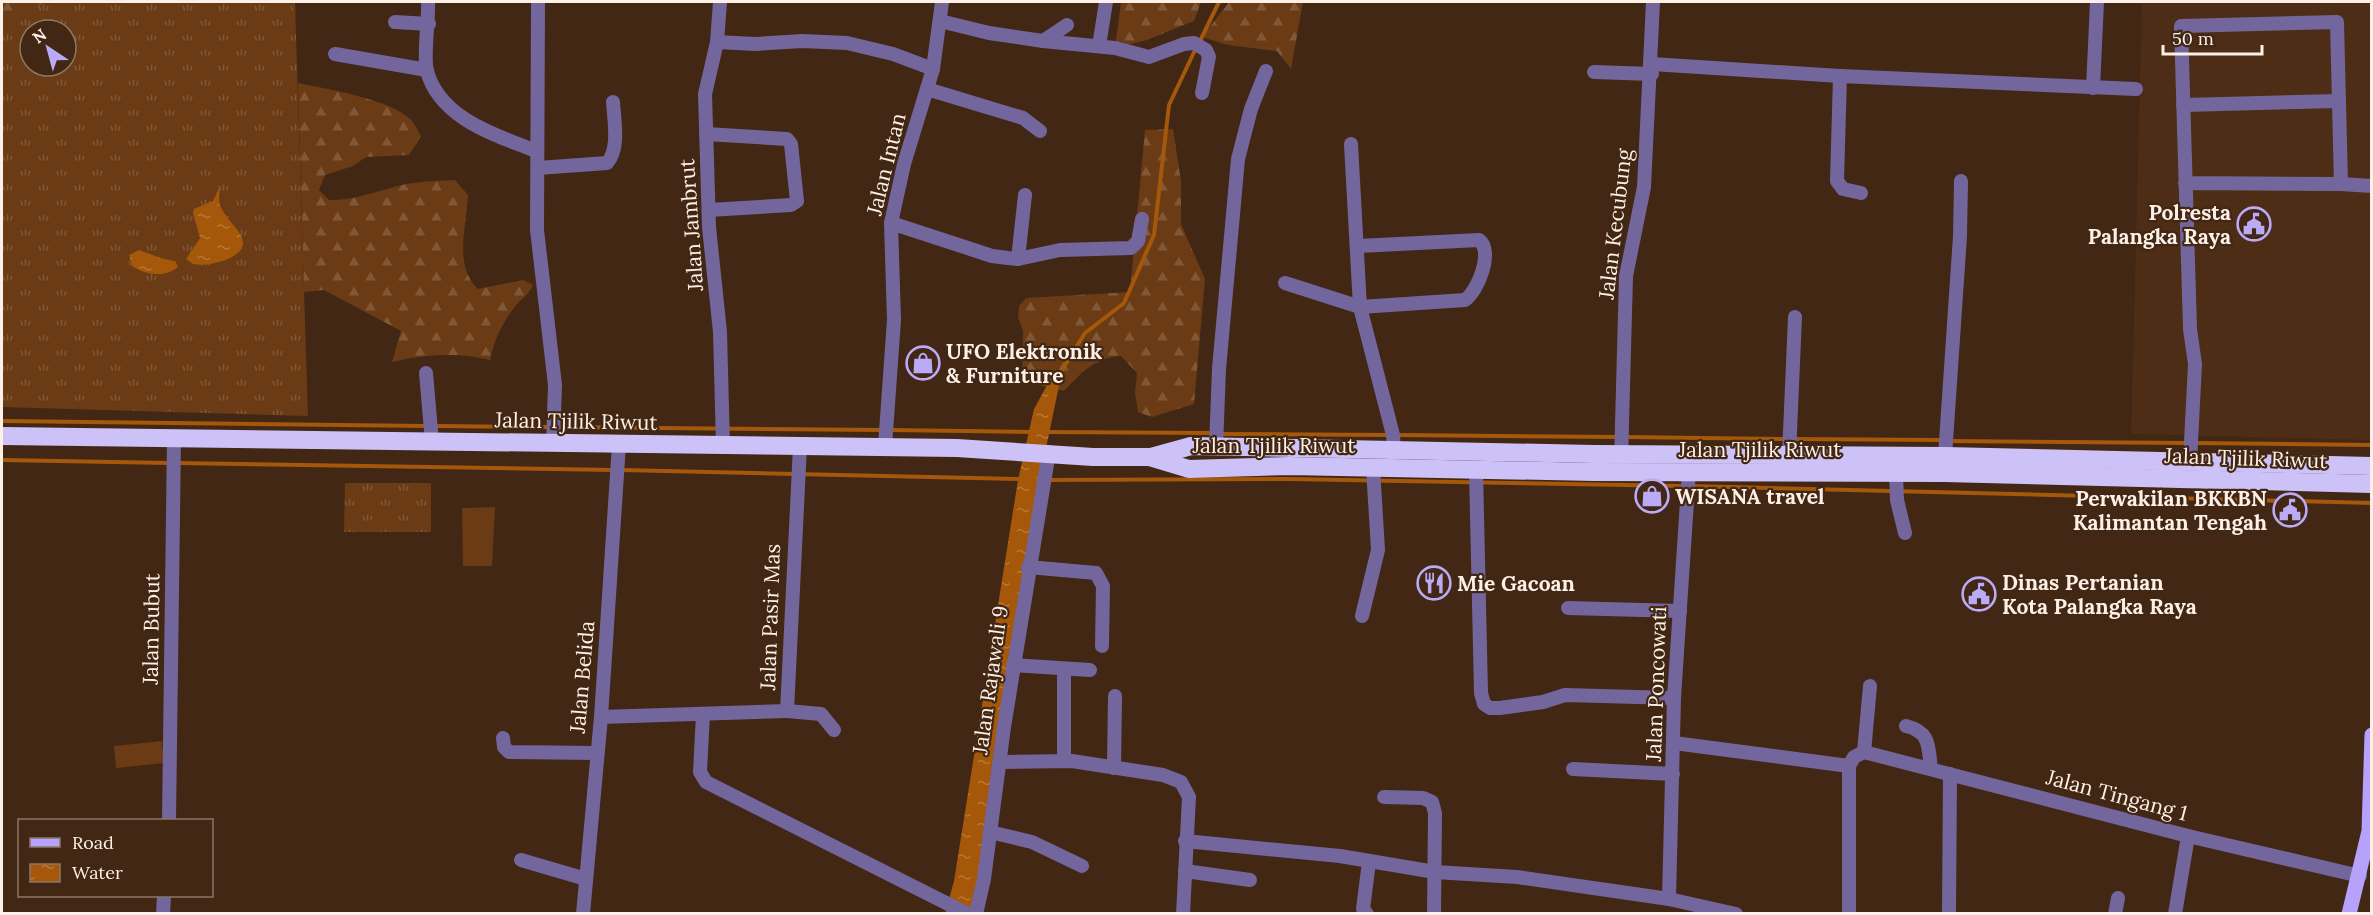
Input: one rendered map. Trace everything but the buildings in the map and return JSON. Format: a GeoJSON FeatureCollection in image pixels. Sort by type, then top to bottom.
{"type":"FeatureCollection","features":[{"type":"Feature","properties":{"kind":"highway","name":"Jalan Tjilik Riwut"},"geometry":{"type":"LineString","coordinates":[[2,435],[723,446],[885,446],[1149,457],[1189,469],[1373,468],[1896,473],[2372,466]]}},
{"type":"Feature","properties":{"kind":"highway","name":"Jalan Tjilik Riwut"},"geometry":{"type":"LineString","coordinates":[[1149,457],[1191,446],[1394,451],[1945,456],[2194,468],[2372,484]]}},
{"type":"Feature","properties":{"kind":"main road"},"geometry":{"type":"LineString","coordinates":[[2349,914],[2369,831],[2372,735]]}},
{"type":"Feature","properties":{"kind":"street"},"geometry":{"type":"LineString","coordinates":[[428,2],[427,70],[433,85],[448,106],[482,130],[536,151]]}},
{"type":"Feature","properties":{"kind":"street"},"geometry":{"type":"LineString","coordinates":[[538,2],[537,230],[555,385],[553,443]]}},
{"type":"Feature","properties":{"kind":"street","name":"Jalan Jambrut"},"geometry":{"type":"LineString","coordinates":[[720,2],[717,42],[705,94],[709,210],[720,332],[723,446]]}},
{"type":"Feature","properties":{"kind":"street","name":"Jalan Intan"},"geometry":{"type":"LineString","coordinates":[[885,446],[894,320],[891,223],[904,164],[933,69],[942,2]]}},
{"type":"Feature","properties":{"kind":"street"},"geometry":{"type":"LineString","coordinates":[[1100,46],[1106,2]]}},
{"type":"Feature","properties":{"kind":"street","name":"Jalan Kecubung"},"geometry":{"type":"LineString","coordinates":[[1620,471],[1623,453],[1626,276],[1644,187],[1652,69],[1653,2]]}},
{"type":"Feature","properties":{"kind":"street"},"geometry":{"type":"LineString","coordinates":[[2093,88],[2097,2]]}},
{"type":"Feature","properties":{"kind":"street"},"geometry":{"type":"LineString","coordinates":[[940,21],[989,33],[1100,46],[1156,57],[1184,44],[1198,45],[1209,57],[1202,93]]}},
{"type":"Feature","properties":{"kind":"street"},"geometry":{"type":"LineString","coordinates":[[395,22],[429,24]]}},
{"type":"Feature","properties":{"kind":"street"},"geometry":{"type":"LineString","coordinates":[[2194,468],[2195,364],[2190,329],[2181,26],[2337,22],[2341,184]]}},
{"type":"Feature","properties":{"kind":"street"},"geometry":{"type":"LineString","coordinates":[[1043,41],[1067,25]]}},
{"type":"Feature","properties":{"kind":"street"},"geometry":{"type":"LineString","coordinates":[[717,42],[755,44],[802,40],[847,43],[893,54],[933,69]]}},
{"type":"Feature","properties":{"kind":"street"},"geometry":{"type":"LineString","coordinates":[[334,54],[427,70]]}},
{"type":"Feature","properties":{"kind":"street"},"geometry":{"type":"LineString","coordinates":[[1594,72],[1652,69],[2136,89]]}},
{"type":"Feature","properties":{"kind":"street"},"geometry":{"type":"LineString","coordinates":[[1216,447],[1219,369],[1238,159],[1251,109],[1266,71]]}},
{"type":"Feature","properties":{"kind":"street"},"geometry":{"type":"LineString","coordinates":[[1840,76],[1837,181],[1843,189],[1862,193]]}},
{"type":"Feature","properties":{"kind":"street"},"geometry":{"type":"LineString","coordinates":[[927,88],[1023,118],[1040,131]]}},
{"type":"Feature","properties":{"kind":"street"},"geometry":{"type":"LineString","coordinates":[[2183,105],[2339,101]]}},
{"type":"Feature","properties":{"kind":"street"},"geometry":{"type":"LineString","coordinates":[[538,168],[607,163],[612,158],[614,143],[614,102]]}},
{"type":"Feature","properties":{"kind":"street"},"geometry":{"type":"LineString","coordinates":[[706,134],[787,139],[791,144],[797,201],[791,205],[709,210]]}},
{"type":"Feature","properties":{"kind":"street"},"geometry":{"type":"LineString","coordinates":[[1352,144],[1360,307],[1393,435],[1394,451]]}},
{"type":"Feature","properties":{"kind":"street"},"geometry":{"type":"LineString","coordinates":[[1945,456],[1960,237],[1961,181]]}},
{"type":"Feature","properties":{"kind":"street"},"geometry":{"type":"LineString","coordinates":[[2185,183],[2372,186]]}},
{"type":"Feature","properties":{"kind":"street"},"geometry":{"type":"LineString","coordinates":[[1018,259],[1025,195]]}},
{"type":"Feature","properties":{"kind":"street"},"geometry":{"type":"LineString","coordinates":[[891,223],[992,256],[1018,259],[1060,250],[1131,248],[1138,241],[1142,219]]}},
{"type":"Feature","properties":{"kind":"street"},"geometry":{"type":"LineString","coordinates":[[1286,283],[1360,307],[1465,300],[1478,286],[1486,251],[1484,244],[1479,240],[1358,246]]}},
{"type":"Feature","properties":{"kind":"street"},"geometry":{"type":"LineString","coordinates":[[1789,454],[1795,317]]}},
{"type":"Feature","properties":{"kind":"street"},"geometry":{"type":"LineString","coordinates":[[426,373],[432,441]]}},
{"type":"Feature","properties":{"kind":"street","name":"Jalan Bubut"},"geometry":{"type":"LineString","coordinates":[[169,819],[174,438]]}},
{"type":"Feature","properties":{"kind":"street","name":"Jalan Belida"},"geometry":{"type":"LineString","coordinates":[[583,914],[601,717],[619,444]]}},
{"type":"Feature","properties":{"kind":"street","name":"Jalan Pasir Mas"},"geometry":{"type":"LineString","coordinates":[[601,717],[787,711],[800,446]]}},
{"type":"Feature","properties":{"kind":"street","name":"Jalan Rajawali 9"},"geometry":{"type":"LineString","coordinates":[[976,914],[1028,567],[1048,452]]}},
{"type":"Feature","properties":{"kind":"street"},"geometry":{"type":"LineString","coordinates":[[1362,616],[1378,550],[1373,468]]}},
{"type":"Feature","properties":{"kind":"street"},"geometry":{"type":"LineString","coordinates":[[1476,470],[1481,693],[1484,705],[1490,708],[1500,708],[1573,695],[1674,698]]}},
{"type":"Feature","properties":{"kind":"street","name":"Jalan Poncowati"},"geometry":{"type":"LineString","coordinates":[[1669,899],[1674,698],[1689,471]]}},
{"type":"Feature","properties":{"kind":"street"},"geometry":{"type":"LineString","coordinates":[[1896,473],[1897,500],[1905,533]]}},
{"type":"Feature","properties":{"kind":"street"},"geometry":{"type":"LineString","coordinates":[[1028,567],[1096,573],[1103,586],[1102,646]]}},
{"type":"Feature","properties":{"kind":"street"},"geometry":{"type":"LineString","coordinates":[[1568,608],[1680,610]]}},
{"type":"Feature","properties":{"kind":"street"},"geometry":{"type":"LineString","coordinates":[[1013,665],[1090,670]]}},
{"type":"Feature","properties":{"kind":"street"},"geometry":{"type":"LineString","coordinates":[[1064,669],[1064,761]]}},
{"type":"Feature","properties":{"kind":"street"},"geometry":{"type":"LineString","coordinates":[[1849,914],[1849,766],[1854,757],[1864,752],[1870,686]]}},
{"type":"Feature","properties":{"kind":"street"},"geometry":{"type":"LineString","coordinates":[[1114,768],[1116,696]]}},
{"type":"Feature","properties":{"kind":"street"},"geometry":{"type":"LineString","coordinates":[[787,711],[820,714],[834,730]]}},
{"type":"Feature","properties":{"kind":"street"},"geometry":{"type":"LineString","coordinates":[[703,714],[700,769],[706,782],[940,906],[968,914]]}},
{"type":"Feature","properties":{"kind":"street"},"geometry":{"type":"LineString","coordinates":[[1906,726],[1917,729],[1924,735],[1931,769]]}},
{"type":"Feature","properties":{"kind":"street"},"geometry":{"type":"LineString","coordinates":[[503,738],[504,747],[509,752],[596,753]]}},
{"type":"Feature","properties":{"kind":"street"},"geometry":{"type":"LineString","coordinates":[[1674,743],[1849,766]]}},
{"type":"Feature","properties":{"kind":"street","name":"Jalan Tingang 1"},"geometry":{"type":"LineString","coordinates":[[1864,752],[2188,836],[2360,876]]}},
{"type":"Feature","properties":{"kind":"street"},"geometry":{"type":"LineString","coordinates":[[1000,762],[1064,761],[1163,775],[1181,782],[1190,797],[1185,841],[1183,914]]}},
{"type":"Feature","properties":{"kind":"street"},"geometry":{"type":"LineString","coordinates":[[1573,769],[1673,774]]}},
{"type":"Feature","properties":{"kind":"street"},"geometry":{"type":"LineString","coordinates":[[1949,914],[1950,774]]}},
{"type":"Feature","properties":{"kind":"street"},"geometry":{"type":"LineString","coordinates":[[1384,797],[1423,798],[1432,802],[1435,813],[1434,914]]}},
{"type":"Feature","properties":{"kind":"street"},"geometry":{"type":"LineString","coordinates":[[990,832],[1032,842],[1082,866]]}},
{"type":"Feature","properties":{"kind":"street"},"geometry":{"type":"LineString","coordinates":[[2175,914],[2188,836]]}},
{"type":"Feature","properties":{"kind":"street"},"geometry":{"type":"LineString","coordinates":[[1185,841],[1340,856],[1435,872],[1517,877],[1669,899],[1736,914]]}},
{"type":"Feature","properties":{"kind":"street"},"geometry":{"type":"LineString","coordinates":[[521,860],[586,879]]}},
{"type":"Feature","properties":{"kind":"street"},"geometry":{"type":"LineString","coordinates":[[1367,914],[1364,909],[1369,862]]}},
{"type":"Feature","properties":{"kind":"street"},"geometry":{"type":"LineString","coordinates":[[1185,871],[1250,880]]}},
{"type":"Feature","properties":{"kind":"street"},"geometry":{"type":"LineString","coordinates":[[163,914],[164,897]]}},
{"type":"Feature","properties":{"kind":"street"},"geometry":{"type":"LineString","coordinates":[[2115,914],[2118,898]]}},
{"type":"Feature","properties":{"kind":"shaded area","name":"Polresta Palangka Raya"},"geometry":{"type":"Polygon","coordinates":[[[2142,2],[2371,2],[2371,440],[2131,434],[2142,2]]]}},
{"type":"Feature","properties":{"kind":"green space"},"geometry":{"type":"Polygon","coordinates":[[[2,2],[295,2],[308,416],[2,407],[2,2]]]}},
{"type":"Feature","properties":{"kind":"green space"},"geometry":{"type":"Polygon","coordinates":[[[2,2],[44,2],[14,12],[9,24],[2,25],[2,2]]]}},
{"type":"Feature","properties":{"kind":"green space"},"geometry":{"type":"Polygon","coordinates":[[[1121,2],[1201,2],[1194,21],[1147,40],[1115,48],[1121,2]]]}},
{"type":"Feature","properties":{"kind":"green space"},"geometry":{"type":"Polygon","coordinates":[[[1229,2],[1303,2],[1291,69],[1277,51],[1228,45],[1202,37],[1229,2]]]}},
{"type":"Feature","properties":{"kind":"green space"},"geometry":{"type":"Polygon","coordinates":[[[298,83],[358,96],[389,106],[411,120],[421,136],[409,155],[366,157],[353,166],[325,175],[319,190],[329,200],[356,197],[412,183],[455,180],[468,195],[463,245],[470,280],[478,289],[523,280],[533,285],[504,323],[490,360],[441,355],[392,362],[401,331],[324,290],[304,292],[298,83]]]}},
{"type":"Feature","properties":{"kind":"green space"},"geometry":{"type":"Polygon","coordinates":[[[1173,129],[1181,181],[1181,224],[1205,279],[1194,404],[1152,417],[1138,412],[1135,393],[1137,373],[1121,356],[1096,363],[1064,391],[1022,381],[1023,331],[1018,317],[1019,306],[1026,298],[1130,292],[1145,130],[1173,129]]]}},
{"type":"Feature","properties":{"kind":"green space"},"geometry":{"type":"Polygon","coordinates":[[[345,483],[431,483],[431,532],[344,532],[345,483]]]}},
{"type":"Feature","properties":{"kind":"green space"},"geometry":{"type":"Polygon","coordinates":[[[495,507],[492,566],[463,566],[462,508],[495,507]]]}},
{"type":"Feature","properties":{"kind":"green space"},"geometry":{"type":"Polygon","coordinates":[[[162,741],[164,763],[116,768],[114,746],[162,741]]]}},
{"type":"Feature","properties":{"kind":"water"},"geometry":{"type":"Polygon","coordinates":[[[220,186],[220,205],[239,233],[243,246],[239,252],[226,260],[217,263],[193,264],[186,259],[200,238],[194,209],[213,201],[220,186]]]}},
{"type":"Feature","properties":{"kind":"water"},"geometry":{"type":"Polygon","coordinates":[[[139,250],[175,261],[178,267],[161,274],[137,269],[132,266],[129,255],[139,250]]]}},
{"type":"Feature","properties":{"kind":"water"},"geometry":{"type":"Polygon","coordinates":[[[1058,374],[1060,381],[1039,482],[979,884],[970,913],[945,914],[954,881],[1018,480],[1034,409],[1051,378],[1058,374]]]}},
{"type":"Feature","properties":{"kind":"waterway"},"geometry":{"type":"LineString","coordinates":[[1200,41],[1219,2]]}},
{"type":"Feature","properties":{"kind":"waterway"},"geometry":{"type":"LineString","coordinates":[[1057,378],[1085,333],[1124,303],[1154,235],[1169,105],[1196,48]]}},
{"type":"Feature","properties":{"kind":"waterway"},"geometry":{"type":"LineString","coordinates":[[2,421],[427,426]]}},
{"type":"Feature","properties":{"kind":"waterway"},"geometry":{"type":"LineString","coordinates":[[434,426],[550,427]]}},
{"type":"Feature","properties":{"kind":"waterway"},"geometry":{"type":"LineString","coordinates":[[557,427],[883,430]]}},
{"type":"Feature","properties":{"kind":"waterway"},"geometry":{"type":"LineString","coordinates":[[890,430],[1033,432]]}},
{"type":"Feature","properties":{"kind":"waterway"},"geometry":{"type":"LineString","coordinates":[[1043,432],[1213,433]]}},
{"type":"Feature","properties":{"kind":"waterway"},"geometry":{"type":"LineString","coordinates":[[1220,434],[1390,435]]}},
{"type":"Feature","properties":{"kind":"waterway"},"geometry":{"type":"LineString","coordinates":[[1397,435],[1618,437]]}},
{"type":"Feature","properties":{"kind":"waterway"},"geometry":{"type":"LineString","coordinates":[[1625,437],[1786,439]]}},
{"type":"Feature","properties":{"kind":"waterway"},"geometry":{"type":"LineString","coordinates":[[1793,439],[1942,440]]}},
{"type":"Feature","properties":{"kind":"waterway"},"geometry":{"type":"LineString","coordinates":[[1949,441],[2188,443]]}},
{"type":"Feature","properties":{"kind":"waterway"},"geometry":{"type":"LineString","coordinates":[[2195,443],[2372,445]]}},
{"type":"Feature","properties":{"kind":"waterway"},"geometry":{"type":"LineString","coordinates":[[2,460],[169,463]]}},
{"type":"Feature","properties":{"kind":"waterway"},"geometry":{"type":"LineString","coordinates":[[177,463],[613,470]]}},
{"type":"Feature","properties":{"kind":"waterway"},"geometry":{"type":"LineString","coordinates":[[621,470],[1021,479]]}},
{"type":"Feature","properties":{"kind":"waterway"},"geometry":{"type":"LineString","coordinates":[[1047,480],[1289,479],[1684,486]]}},
{"type":"Feature","properties":{"kind":"waterway"},"geometry":{"type":"LineString","coordinates":[[1691,486],[2372,503]]}},
{"type":"Feature","properties":{"kind":"place","name":"Polresta Palangka Raya"},"geometry":{"type":"Point","coordinates":[2254,224]}},
{"type":"Feature","properties":{"kind":"place","name":"UFO Elektronik & Furniture"},"geometry":{"type":"Point","coordinates":[923,363]}},
{"type":"Feature","properties":{"kind":"place","name":"WISANA travel"},"geometry":{"type":"Point","coordinates":[1652,496]}},
{"type":"Feature","properties":{"kind":"place","name":"Perwakilan BKKBN Kalimantan Tengah"},"geometry":{"type":"Point","coordinates":[2290,510]}},
{"type":"Feature","properties":{"kind":"place","name":"Mie Gacoan"},"geometry":{"type":"Point","coordinates":[1434,583]}},
{"type":"Feature","properties":{"kind":"place","name":"Dinas Pertanian Kota Palangka Raya"},"geometry":{"type":"Point","coordinates":[1979,594]}}]}
